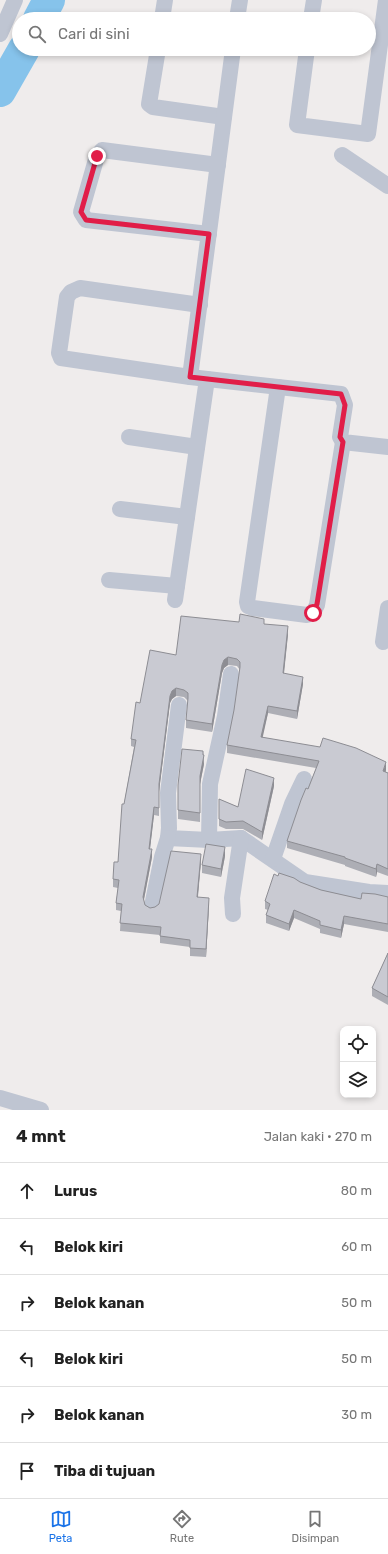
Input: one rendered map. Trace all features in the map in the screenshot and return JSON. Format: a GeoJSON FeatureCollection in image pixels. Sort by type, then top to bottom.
{"type":"FeatureCollection","features":[{"type":"Feature","properties":{"kind":"street"},"geometry":{"type":"LineString","coordinates":[[0,34],[15,0]]}},
{"type":"Feature","properties":{"kind":"street"},"geometry":{"type":"LineString","coordinates":[[163,12],[165,0]]}},
{"type":"Feature","properties":{"kind":"street"},"geometry":{"type":"LineString","coordinates":[[238,12],[240,0]]}},
{"type":"Feature","properties":{"kind":"street"},"geometry":{"type":"LineString","coordinates":[[312,12],[314,0]]}},
{"type":"Feature","properties":{"kind":"street"},"geometry":{"type":"LineString","coordinates":[[306,56],[296,125],[368,134],[386,0]]}},
{"type":"Feature","properties":{"kind":"street"},"geometry":{"type":"LineString","coordinates":[[157,56],[149,104],[153,108],[224,117]]}},
{"type":"Feature","properties":{"kind":"street"},"geometry":{"type":"LineString","coordinates":[[190,377],[232,56]]}},
{"type":"Feature","properties":{"kind":"street"},"geometry":{"type":"LineString","coordinates":[[209,234],[86,220],[81,212],[97,156],[102,150],[218,165]]}},
{"type":"Feature","properties":{"kind":"street"},"geometry":{"type":"LineString","coordinates":[[342,156],[388,186]]}},
{"type":"Feature","properties":{"kind":"street"},"geometry":{"type":"LineString","coordinates":[[200,305],[80,288],[71,292],[67,297],[58,353],[61,358],[190,377],[341,394],[345,405],[340,437],[343,442],[317,604],[313,613],[307,614],[253,608],[248,606],[247,602],[278,387]]}},
{"type":"Feature","properties":{"kind":"street"},"geometry":{"type":"LineString","coordinates":[[109,580],[176,593],[207,379]]}},
{"type":"Feature","properties":{"kind":"street"},"geometry":{"type":"LineString","coordinates":[[129,437],[197,447]]}},
{"type":"Feature","properties":{"kind":"street"},"geometry":{"type":"LineString","coordinates":[[343,442],[388,448]]}},
{"type":"Feature","properties":{"kind":"street"},"geometry":{"type":"LineString","coordinates":[[120,509],[187,517]]}},
{"type":"Feature","properties":{"kind":"street"},"geometry":{"type":"LineString","coordinates":[[383,642],[388,608]]}},
{"type":"Feature","properties":{"kind":"street"},"geometry":{"type":"LineString","coordinates":[[209,840],[210,784],[226,716],[231,674]]}},
{"type":"Feature","properties":{"kind":"street"},"geometry":{"type":"LineString","coordinates":[[152,906],[162,857],[168,838],[169,780],[179,705]]}},
{"type":"Feature","properties":{"kind":"street"},"geometry":{"type":"LineString","coordinates":[[273,859],[292,804],[304,779]]}},
{"type":"Feature","properties":{"kind":"street"},"geometry":{"type":"LineString","coordinates":[[168,838],[209,840],[241,838],[305,882],[369,892],[388,893]]}},
{"type":"Feature","properties":{"kind":"street"},"geometry":{"type":"LineString","coordinates":[[233,914],[232,898],[241,838]]}},
{"type":"Feature","properties":{"kind":"street"},"geometry":{"type":"LineString","coordinates":[[4,1100],[41,1110]]}},
{"type":"Feature","properties":{"kind":"building"},"geometry":{"type":"Polygon","coordinates":[[[240,614],[264,619],[264,624],[288,626],[283,673],[303,677],[297,711],[268,706],[261,737],[320,747],[323,738],[356,748],[386,762],[383,771],[388,773],[388,869],[377,864],[376,869],[345,857],[287,841],[301,800],[306,788],[308,789],[319,761],[227,745],[240,667],[240,662],[237,659],[228,657],[224,660],[222,665],[212,724],[186,720],[188,693],[184,690],[176,688],[172,691],[170,696],[159,784],[159,808],[154,807],[149,849],[152,849],[143,897],[145,905],[150,908],[159,904],[171,851],[201,854],[197,897],[209,898],[206,949],[190,948],[190,940],[160,936],[161,927],[120,923],[122,904],[116,903],[119,880],[113,879],[114,862],[118,862],[122,804],[124,804],[136,740],[131,739],[136,702],[140,703],[150,650],[176,655],[181,616],[239,622],[240,614]]]}},
{"type":"Feature","properties":{"kind":"building"},"geometry":{"type":"Polygon","coordinates":[[[182,749],[203,751],[204,755],[200,776],[200,813],[178,810],[178,785],[182,749]]]}},
{"type":"Feature","properties":{"kind":"building"},"geometry":{"type":"Polygon","coordinates":[[[246,769],[274,778],[262,832],[243,821],[226,822],[219,819],[219,799],[238,807],[246,769]]]}},
{"type":"Feature","properties":{"kind":"building"},"geometry":{"type":"Polygon","coordinates":[[[206,844],[225,847],[221,869],[202,865],[206,844]]]}},
{"type":"Feature","properties":{"kind":"building"},"geometry":{"type":"Polygon","coordinates":[[[279,873],[321,890],[361,899],[362,893],[388,897],[388,924],[344,916],[341,930],[320,925],[320,921],[294,910],[289,924],[266,915],[270,904],[265,901],[274,874],[278,876],[279,873]]]}},
{"type":"Feature","properties":{"kind":"building"},"geometry":{"type":"Polygon","coordinates":[[[388,953],[388,997],[372,988],[388,953]]]}},
{"type":"Feature","properties":{"kind":"waterway"},"geometry":{"type":"LineString","coordinates":[[43,12],[49,0]]}},
{"type":"Feature","properties":{"kind":"waterway"},"geometry":{"type":"LineString","coordinates":[[0,91],[20,56]]}},
{"type":"Feature","properties":{"kind":"route"},"geometry":{"type":"LineString","coordinates":[[97,156],[81,212],[86,220],[209,234],[190,377],[341,394],[345,405],[340,437],[343,442],[317,604],[313,613]]}}]}
